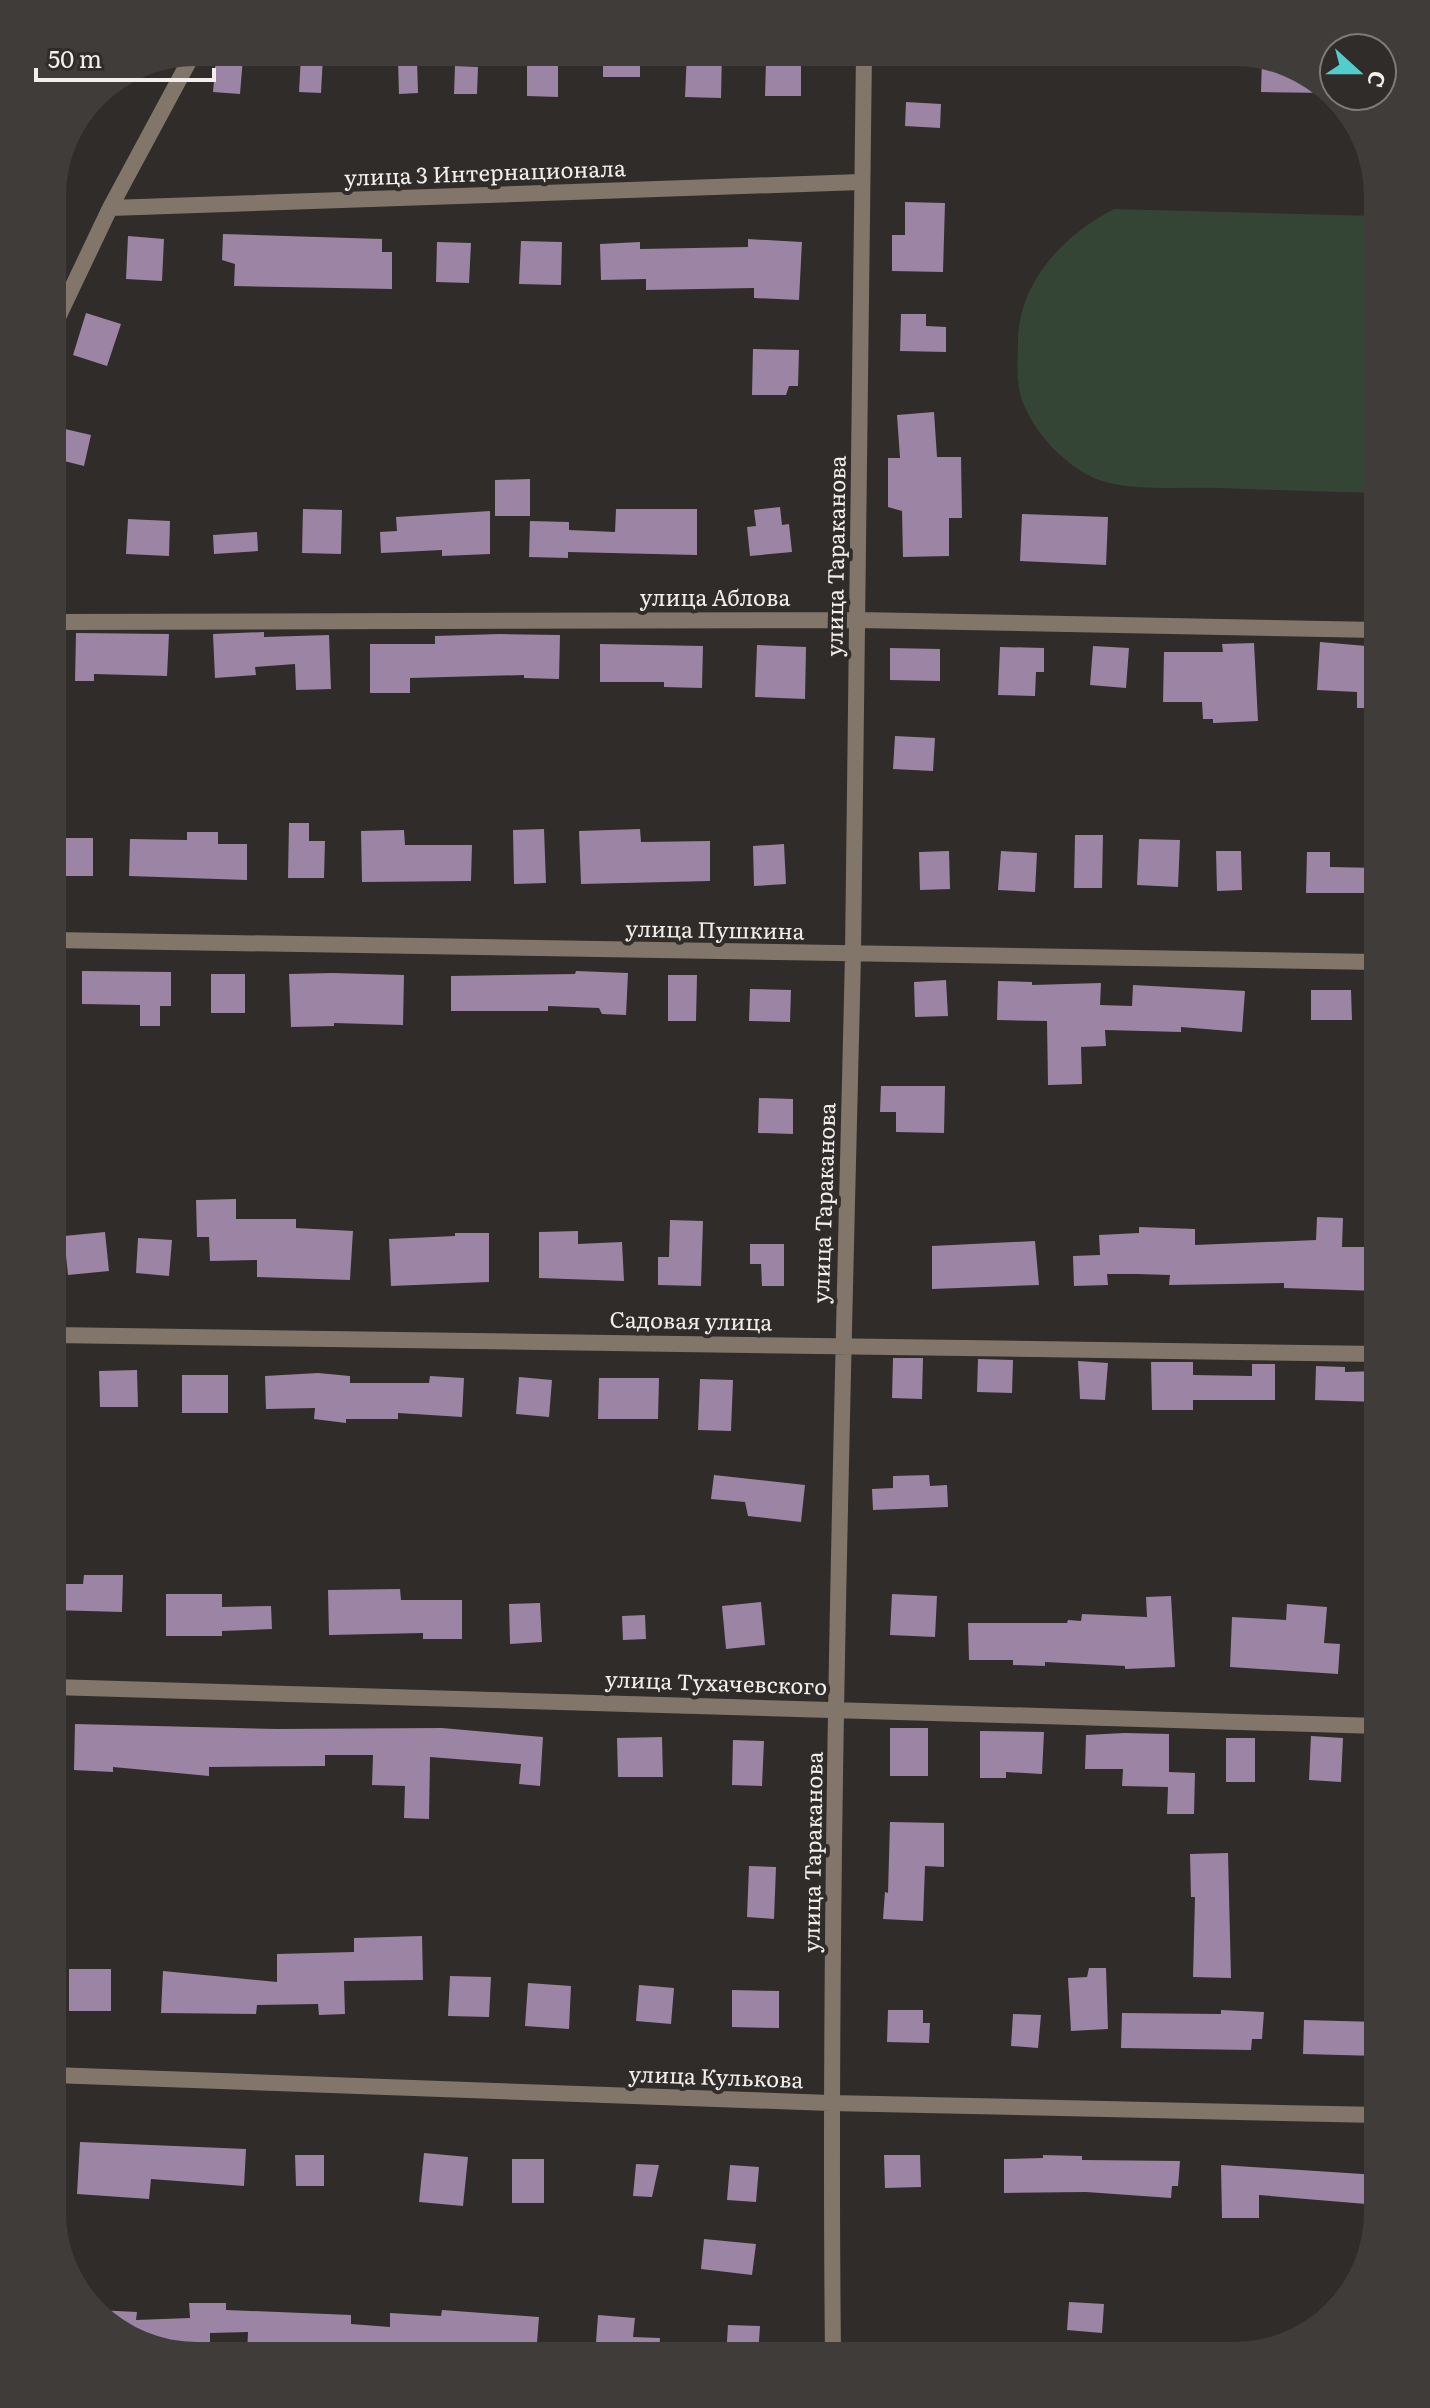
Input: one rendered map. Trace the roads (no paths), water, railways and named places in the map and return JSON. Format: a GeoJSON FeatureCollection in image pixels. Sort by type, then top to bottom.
{"type":"FeatureCollection","features":[{"type":"Feature","properties":{"kind":"street","name":"улица Тараканова"},"geometry":{"type":"LineString","coordinates":[[833,2342],[830,2103],[842,1345],[853,954],[864,66]]}},
{"type":"Feature","properties":{"kind":"street"},"geometry":{"type":"LineString","coordinates":[[66,301],[110,208],[186,67]]}},
{"type":"Feature","properties":{"kind":"street","name":"улица 3 Интернационала"},"geometry":{"type":"LineString","coordinates":[[110,208],[861,182]]}},
{"type":"Feature","properties":{"kind":"street","name":"улица Аблова"},"geometry":{"type":"LineString","coordinates":[[66,622],[858,620],[1364,630]]}},
{"type":"Feature","properties":{"kind":"street","name":"улица Пушкина"},"geometry":{"type":"LineString","coordinates":[[66,940],[1364,962]]}},
{"type":"Feature","properties":{"kind":"street","name":"Садовая улица"},"geometry":{"type":"LineString","coordinates":[[66,1335],[1364,1354]]}},
{"type":"Feature","properties":{"kind":"street","name":"улица Тухачевского"},"geometry":{"type":"LineString","coordinates":[[66,1687],[1364,1726]]}},
{"type":"Feature","properties":{"kind":"street","name":"улица Кулькова"},"geometry":{"type":"LineString","coordinates":[[66,2076],[830,2103],[1364,2115]]}}]}
